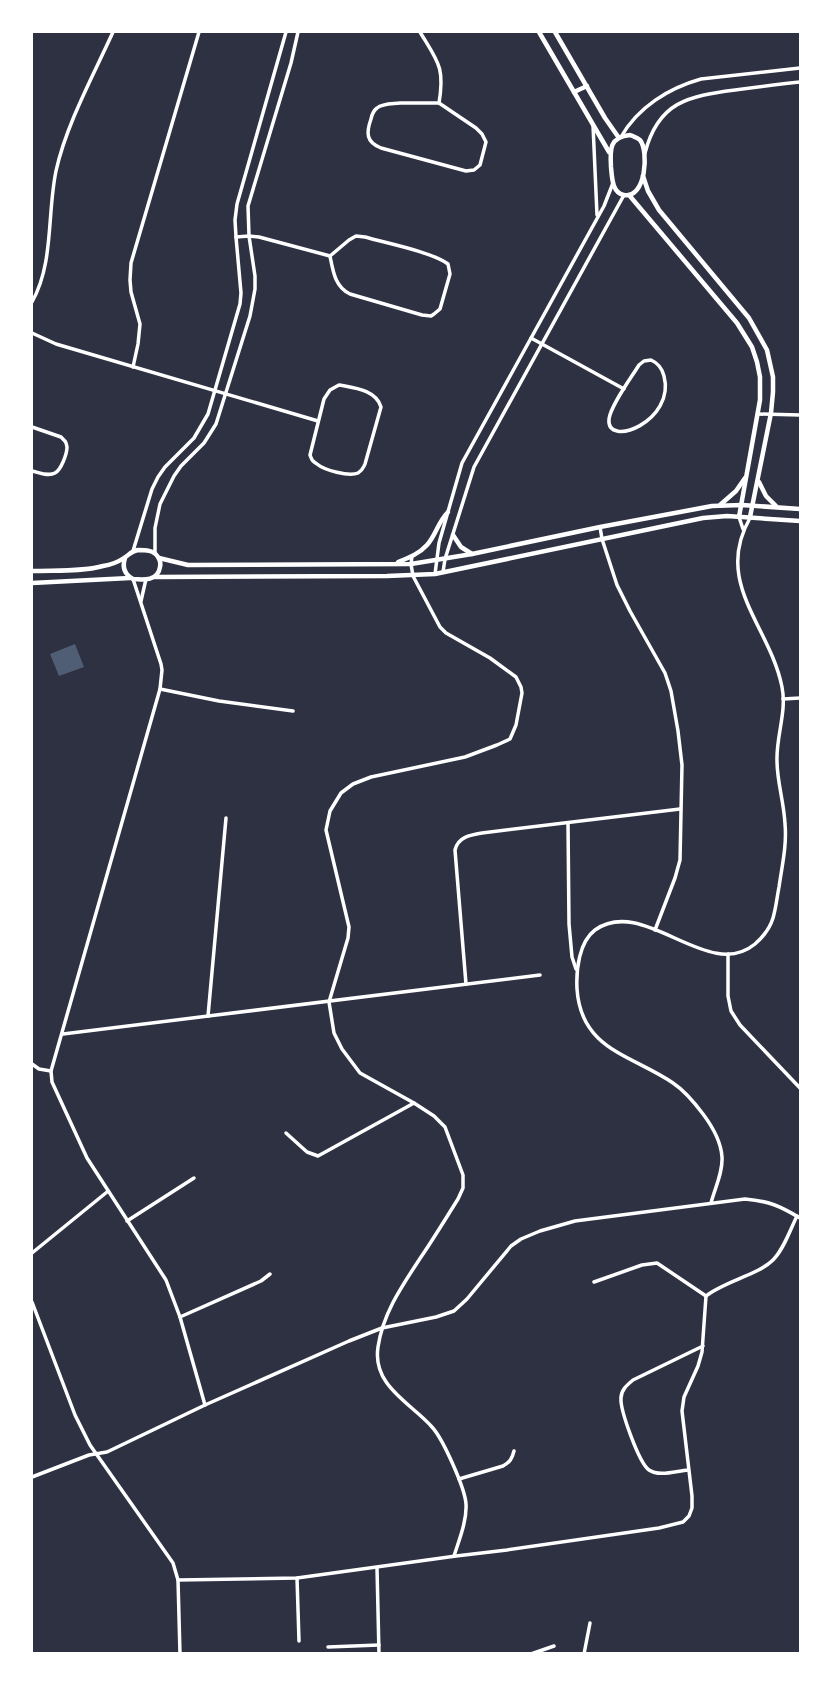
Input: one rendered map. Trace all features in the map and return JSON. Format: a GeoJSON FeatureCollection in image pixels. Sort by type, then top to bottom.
{"type":"FeatureCollection","features":[{"type":"Feature","properties":{"kind":"street"},"geometry":{"type":"LineString","coordinates":[[32,302],[43,275],[52,191],[61,151],[113,32]]}},
{"type":"Feature","properties":{"kind":"street"},"geometry":{"type":"LineString","coordinates":[[133,367],[140,324],[131,292],[131,263],[199,32]]}},
{"type":"Feature","properties":{"kind":"street"},"geometry":{"type":"LineString","coordinates":[[32,572],[106,566],[125,558],[133,551],[158,477],[194,438],[208,414],[240,304],[235,220],[237,204],[286,32]]}},
{"type":"Feature","properties":{"kind":"street"},"geometry":{"type":"LineString","coordinates":[[155,577],[160,569],[155,520],[166,491],[181,466],[211,435],[216,424],[253,303],[255,276],[248,206],[298,32]]}},
{"type":"Feature","properties":{"kind":"street"},"geometry":{"type":"LineString","coordinates":[[420,32],[440,69],[442,79],[439,103]]}},
{"type":"Feature","properties":{"kind":"street"},"geometry":{"type":"LineString","coordinates":[[539,32],[610,152]]}},
{"type":"Feature","properties":{"kind":"street"},"geometry":{"type":"LineString","coordinates":[[555,32],[620,137]]}},
{"type":"Feature","properties":{"kind":"street"},"geometry":{"type":"LineString","coordinates":[[743,529],[740,517],[758,414],[760,377],[757,362],[737,323],[626,195],[617,190],[613,183],[610,152],[611,146],[627,126],[648,105],[672,89],[701,79],[800,68]]}},
{"type":"Feature","properties":{"kind":"street"},"geometry":{"type":"LineString","coordinates":[[644,155],[648,139],[655,127],[665,113],[682,101],[706,94],[800,82]]}},
{"type":"Feature","properties":{"kind":"street"},"geometry":{"type":"LineString","coordinates":[[574,92],[587,86]]}},
{"type":"Feature","properties":{"kind":"street"},"geometry":{"type":"LineString","coordinates":[[400,103],[439,103],[476,128],[484,138],[486,147],[480,165],[474,170],[457,170],[376,146],[368,138],[373,112],[379,107],[400,103]]}},
{"type":"Feature","properties":{"kind":"street"},"geometry":{"type":"LineString","coordinates":[[593,124],[597,217]]}},
{"type":"Feature","properties":{"kind":"street"},"geometry":{"type":"LineString","coordinates":[[443,572],[474,467],[626,195],[634,193],[640,187],[643,176],[643,146],[638,138],[630,135],[620,137]]}},
{"type":"Feature","properties":{"kind":"street"},"geometry":{"type":"LineString","coordinates":[[251,153],[263,156]]}},
{"type":"Feature","properties":{"kind":"street"},"geometry":{"type":"LineString","coordinates":[[643,176],[659,210],[743,311],[762,340],[773,377],[771,414],[754,506],[743,529],[737,566],[738,579],[782,687],[777,774],[786,836],[776,907],[770,926],[758,941],[743,951],[728,954],[696,947],[635,923],[615,922],[591,933],[584,943],[577,971],[577,986],[583,1018],[592,1032],[615,1051],[675,1084],[690,1098],[714,1130],[721,1147],[722,1163],[711,1203]]}},
{"type":"Feature","properties":{"kind":"street"},"geometry":{"type":"LineString","coordinates":[[435,574],[439,543],[462,463],[613,183]]}},
{"type":"Feature","properties":{"kind":"street"},"geometry":{"type":"LineString","coordinates":[[236,237],[249,236],[277,241],[330,256]]}},
{"type":"Feature","properties":{"kind":"street"},"geometry":{"type":"LineString","coordinates":[[361,236],[442,260],[449,267],[450,274],[440,309],[435,314],[426,316],[345,292],[336,279],[330,256],[349,240],[361,236]]}},
{"type":"Feature","properties":{"kind":"street"},"geometry":{"type":"LineString","coordinates":[[32,333],[56,344],[318,421]]}},
{"type":"Feature","properties":{"kind":"street"},"geometry":{"type":"LineString","coordinates":[[531,338],[624,389]]}},
{"type":"Feature","properties":{"kind":"street"},"geometry":{"type":"LineString","coordinates":[[644,361],[655,361],[661,368],[665,391],[657,412],[642,424],[617,432],[611,428],[609,420],[624,389],[644,361]]}},
{"type":"Feature","properties":{"kind":"street"},"geometry":{"type":"LineString","coordinates":[[345,386],[370,393],[377,398],[381,410],[361,470],[348,474],[319,466],[313,461],[310,450],[318,421],[326,393],[333,387],[345,386]]}},
{"type":"Feature","properties":{"kind":"street"},"geometry":{"type":"LineString","coordinates":[[758,414],[800,415]]}},
{"type":"Feature","properties":{"kind":"street"},"geometry":{"type":"LineString","coordinates":[[32,428],[61,437],[67,448],[59,469],[54,474],[32,471]]}},
{"type":"Feature","properties":{"kind":"street"},"geometry":{"type":"LineString","coordinates":[[720,505],[736,491],[747,475]]}},
{"type":"Feature","properties":{"kind":"street"},"geometry":{"type":"LineString","coordinates":[[758,481],[765,496],[777,507]]}},
{"type":"Feature","properties":{"kind":"street"},"geometry":{"type":"LineString","coordinates":[[133,551],[148,551],[188,565],[411,564],[720,505],[800,509]]}},
{"type":"Feature","properties":{"kind":"street"},"geometry":{"type":"LineString","coordinates":[[394,564],[418,553],[428,545],[441,519],[448,512]]}},
{"type":"Feature","properties":{"kind":"street"},"geometry":{"type":"LineString","coordinates":[[32,583],[155,577],[412,576],[435,574],[703,518],[750,517],[800,521]]}},
{"type":"Feature","properties":{"kind":"street"},"geometry":{"type":"LineString","coordinates":[[600,527],[623,599],[660,662],[668,681],[682,765],[680,860],[655,930]]}},
{"type":"Feature","properties":{"kind":"street"},"geometry":{"type":"LineString","coordinates":[[453,535],[461,547],[472,554]]}},
{"type":"Feature","properties":{"kind":"street"},"geometry":{"type":"LineString","coordinates":[[412,556],[412,576],[442,630],[490,658],[516,677],[521,687],[521,702],[513,733],[506,742],[465,757],[372,776],[346,789],[335,800],[326,830],[349,933],[329,1002],[334,1033],[356,1069],[434,1116],[445,1127],[464,1181],[458,1199],[395,1296],[382,1328],[377,1350],[378,1363],[387,1384],[437,1433],[459,1479],[466,1501],[466,1512],[454,1556]]}},
{"type":"Feature","properties":{"kind":"street"},"geometry":{"type":"LineString","coordinates":[[125,558],[124,568],[132,578],[161,664],[160,689],[51,1071],[55,1091],[82,1149],[107,1192],[166,1280],[180,1317],[205,1405]]}},
{"type":"Feature","properties":{"kind":"street"},"geometry":{"type":"LineString","coordinates":[[88,568],[89,580]]}},
{"type":"Feature","properties":{"kind":"street"},"geometry":{"type":"LineString","coordinates":[[141,602],[146,579]]}},
{"type":"Feature","properties":{"kind":"street"},"geometry":{"type":"LineString","coordinates":[[160,689],[219,701],[293,711]]}},
{"type":"Feature","properties":{"kind":"street"},"geometry":{"type":"LineString","coordinates":[[783,699],[800,698]]}},
{"type":"Feature","properties":{"kind":"street"},"geometry":{"type":"LineString","coordinates":[[466,984],[455,850],[465,837],[681,809]]}},
{"type":"Feature","properties":{"kind":"street"},"geometry":{"type":"LineString","coordinates":[[208,1016],[226,818]]}},
{"type":"Feature","properties":{"kind":"street"},"geometry":{"type":"LineString","coordinates":[[568,822],[569,924],[572,957],[577,971]]}},
{"type":"Feature","properties":{"kind":"street"},"geometry":{"type":"LineString","coordinates":[[728,954],[728,996],[731,1012],[800,1088]]}},
{"type":"Feature","properties":{"kind":"street"},"geometry":{"type":"LineString","coordinates":[[62,1034],[540,975]]}},
{"type":"Feature","properties":{"kind":"street"},"geometry":{"type":"LineString","coordinates":[[32,1064],[39,1069],[51,1071]]}},
{"type":"Feature","properties":{"kind":"street"},"geometry":{"type":"LineString","coordinates":[[286,1133],[307,1152],[318,1156],[414,1103]]}},
{"type":"Feature","properties":{"kind":"street"},"geometry":{"type":"LineString","coordinates":[[127,1221],[194,1178]]}},
{"type":"Feature","properties":{"kind":"street"},"geometry":{"type":"LineString","coordinates":[[32,1253],[107,1192]]}},
{"type":"Feature","properties":{"kind":"street"},"geometry":{"type":"LineString","coordinates":[[32,1477],[73,1460],[107,1452],[205,1405],[382,1328],[454,1311],[511,1246],[540,1231],[575,1222],[745,1199],[774,1203],[799,1217],[771,1262],[706,1296]]}},
{"type":"Feature","properties":{"kind":"street"},"geometry":{"type":"LineString","coordinates":[[594,1282],[654,1262],[706,1296]]}},
{"type":"Feature","properties":{"kind":"street"},"geometry":{"type":"LineString","coordinates":[[180,1317],[261,1282],[270,1274]]}},
{"type":"Feature","properties":{"kind":"street"},"geometry":{"type":"LineString","coordinates":[[178,1580],[297,1578],[507,1550],[680,1523],[689,1516],[692,1508],[682,1404],[698,1366],[703,1346],[706,1296]]}},
{"type":"Feature","properties":{"kind":"street"},"geometry":{"type":"LineString","coordinates":[[32,1302],[84,1435],[177,1571],[180,1654]]}},
{"type":"Feature","properties":{"kind":"street"},"geometry":{"type":"LineString","coordinates":[[688,1470],[658,1473],[642,1463],[626,1421],[621,1396],[633,1380],[703,1346]]}},
{"type":"Feature","properties":{"kind":"street"},"geometry":{"type":"LineString","coordinates":[[459,1479],[503,1466],[512,1458],[514,1451]]}},
{"type":"Feature","properties":{"kind":"street"},"geometry":{"type":"LineString","coordinates":[[377,1567],[379,1654]]}},
{"type":"Feature","properties":{"kind":"street"},"geometry":{"type":"LineString","coordinates":[[297,1578],[299,1640]]}},
{"type":"Feature","properties":{"kind":"street"},"geometry":{"type":"LineString","coordinates":[[584,1654],[590,1623]]}},
{"type":"Feature","properties":{"kind":"street"},"geometry":{"type":"LineString","coordinates":[[328,1647],[379,1645]]}},
{"type":"Feature","properties":{"kind":"street"},"geometry":{"type":"LineString","coordinates":[[531,1654],[554,1646]]}},
{"type":"Feature","properties":{"kind":"water"},"geometry":{"type":"Polygon","coordinates":[[[75,644],[84,667],[59,676],[50,654],[75,644]]]}}]}
